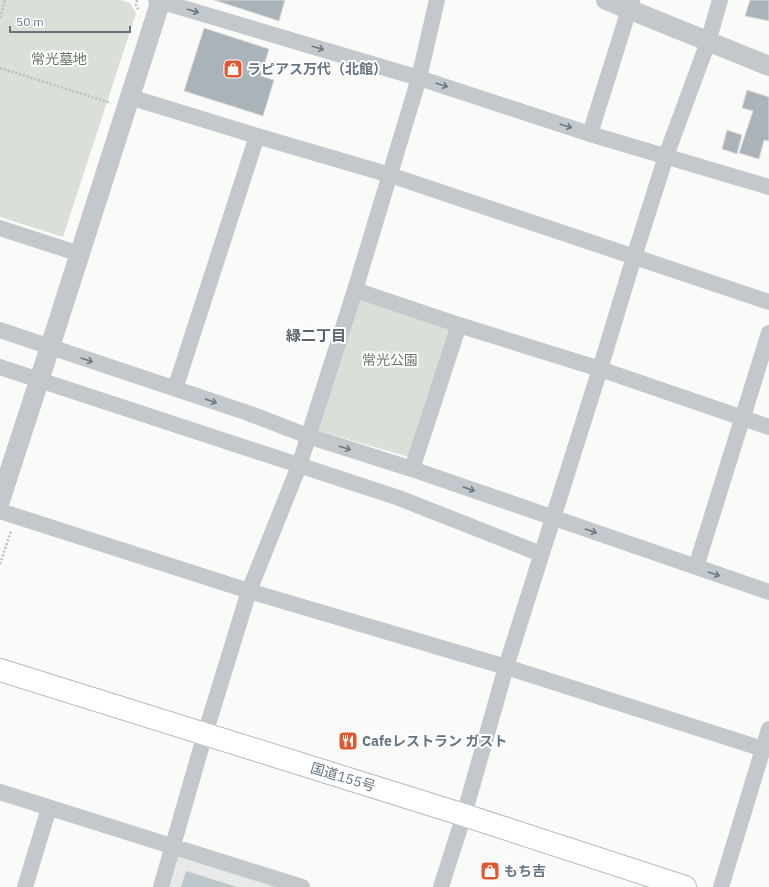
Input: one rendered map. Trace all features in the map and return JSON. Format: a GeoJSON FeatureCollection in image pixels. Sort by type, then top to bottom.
{"type":"FeatureCollection","features":[{"type":"Feature","properties":{"kind":"highway","name":"国道155号"},"geometry":{"type":"LineString","coordinates":[[0,670],[464,815],[685,887]]}},
{"type":"Feature","properties":{"kind":"street"},"geometry":{"type":"LineString","coordinates":[[0,501],[80,254],[121,100],[159,0],[419,78],[590,134],[769,187]]}},
{"type":"Feature","properties":{"kind":"street"},"geometry":{"type":"LineString","coordinates":[[161,887],[205,734],[250,591],[299,466],[355,290],[419,78],[437,0]]}},
{"type":"Feature","properties":{"kind":"street"},"geometry":{"type":"LineString","coordinates":[[606,0],[631,5],[708,42],[769,66]]}},
{"type":"Feature","properties":{"kind":"street"},"geometry":{"type":"LineString","coordinates":[[441,887],[464,815],[506,666],[634,257],[666,156],[708,42],[720,0]]}},
{"type":"Feature","properties":{"kind":"street"},"geometry":{"type":"LineString","coordinates":[[590,134],[631,5]]}},
{"type":"Feature","properties":{"kind":"street"},"geometry":{"type":"LineString","coordinates":[[121,100],[257,136],[390,175],[769,302]]}},
{"type":"Feature","properties":{"kind":"street"},"geometry":{"type":"LineString","coordinates":[[175,389],[257,136]]}},
{"type":"Feature","properties":{"kind":"street"},"geometry":{"type":"LineString","coordinates":[[0,228],[80,254]]}},
{"type":"Feature","properties":{"kind":"street"},"geometry":{"type":"LineString","coordinates":[[355,290],[459,325],[600,369],[769,427]]}},
{"type":"Feature","properties":{"kind":"street"},"geometry":{"type":"LineString","coordinates":[[412,469],[459,325]]}},
{"type":"Feature","properties":{"kind":"street"},"geometry":{"type":"LineString","coordinates":[[0,330],[248,413],[308,436],[412,469],[769,592]]}},
{"type":"Feature","properties":{"kind":"street"},"geometry":{"type":"LineString","coordinates":[[696,567],[769,333]]}},
{"type":"Feature","properties":{"kind":"street"},"geometry":{"type":"LineString","coordinates":[[0,367],[399,498],[541,554]]}},
{"type":"Feature","properties":{"kind":"street"},"geometry":{"type":"LineString","coordinates":[[0,512],[250,591],[506,666],[763,749]]}},
{"type":"Feature","properties":{"kind":"street"},"geometry":{"type":"LineString","coordinates":[[721,887],[769,729]]}},
{"type":"Feature","properties":{"kind":"street"},"geometry":{"type":"LineString","coordinates":[[0,792],[302,887]]}},
{"type":"Feature","properties":{"kind":"street"},"geometry":{"type":"LineString","coordinates":[[25,887],[49,808]]}},
{"type":"Feature","properties":{"kind":"path"},"geometry":{"type":"LineString","coordinates":[[0,18],[5,0]]}},
{"type":"Feature","properties":{"kind":"path"},"geometry":{"type":"LineString","coordinates":[[0,68],[121,100]]}},
{"type":"Feature","properties":{"kind":"shaded area"},"geometry":{"type":"Polygon","coordinates":[[[175,853],[279,887],[165,887],[175,853]]]}},
{"type":"Feature","properties":{"kind":"shaded area"},"geometry":{"type":"Polygon","coordinates":[[[186,871],[237,887],[181,887],[186,871]]]}},
{"type":"Feature","properties":{"kind":"green space","name":"常光墓地"},"geometry":{"type":"Polygon","coordinates":[[[0,0],[120,0],[130,3],[136,13],[63,237],[0,217],[0,0]]]}},
{"type":"Feature","properties":{"kind":"green space","name":"常光公園"},"geometry":{"type":"Polygon","coordinates":[[[358,299],[450,330],[409,457],[319,431],[358,299]]]}},
{"type":"Feature","properties":{"kind":"building"},"geometry":{"type":"Polygon","coordinates":[[[214,0],[285,0],[279,21],[214,0]]]}},
{"type":"Feature","properties":{"kind":"building"},"geometry":{"type":"Polygon","coordinates":[[[750,0],[769,0],[769,21],[745,16],[750,0]]]}},
{"type":"Feature","properties":{"kind":"building"},"geometry":{"type":"Polygon","coordinates":[[[204,28],[269,49],[261,76],[274,80],[263,116],[184,91],[204,28]]]}},
{"type":"Feature","properties":{"kind":"building"},"geometry":{"type":"Polygon","coordinates":[[[747,90],[769,97],[769,141],[764,140],[759,159],[739,153],[753,111],[742,108],[747,90]]]}},
{"type":"Feature","properties":{"kind":"building"},"geometry":{"type":"Polygon","coordinates":[[[727,130],[742,135],[737,154],[722,149],[727,130]]]}},
{"type":"Feature","properties":{"kind":"place","name":"ラピアス万代（北館）"},"geometry":{"type":"Point","coordinates":[233,69]}},
{"type":"Feature","properties":{"kind":"place","name":"Cafeレストラン ガスト"},"geometry":{"type":"Point","coordinates":[348,741]}},
{"type":"Feature","properties":{"kind":"place","name":"もち吉"},"geometry":{"type":"Point","coordinates":[490,871]}},
{"type":"Feature","properties":{"kind":"district","name":"緑二丁目"},"geometry":{"type":"Point","coordinates":[316,335]}}]}
